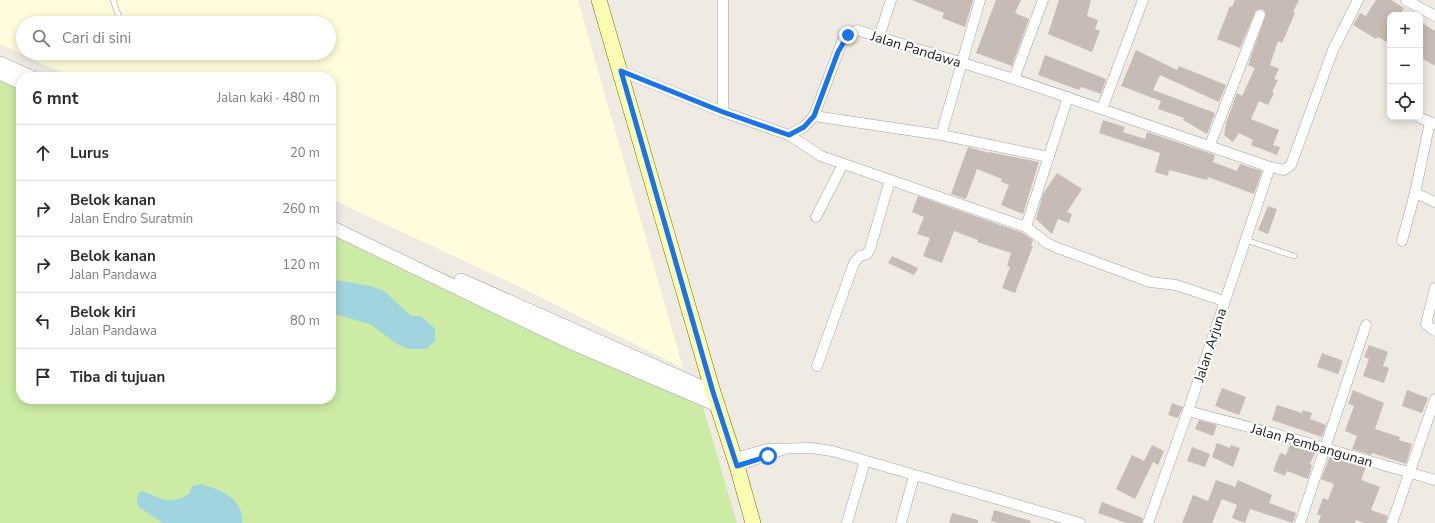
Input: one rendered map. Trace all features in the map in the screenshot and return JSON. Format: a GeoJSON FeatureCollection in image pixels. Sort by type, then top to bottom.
{"type":"FeatureCollection","features":[{"type":"Feature","properties":{"kind":"main road"},"geometry":{"type":"LineString","coordinates":[[599,0],[753,523]]}},
{"type":"Feature","properties":{"kind":"street"},"geometry":{"type":"LineString","coordinates":[[723,0],[723,112]]}},
{"type":"Feature","properties":{"kind":"street"},"geometry":{"type":"LineString","coordinates":[[879,37],[892,0]]}},
{"type":"Feature","properties":{"kind":"street"},"geometry":{"type":"LineString","coordinates":[[940,135],[960,62],[980,0]]}},
{"type":"Feature","properties":{"kind":"street"},"geometry":{"type":"LineString","coordinates":[[1014,79],[1044,0]]}},
{"type":"Feature","properties":{"kind":"street"},"geometry":{"type":"LineString","coordinates":[[1102,109],[1142,0]]}},
{"type":"Feature","properties":{"kind":"street"},"geometry":{"type":"LineString","coordinates":[[1270,167],[1284,170],[1291,165],[1333,50],[1358,0]]}},
{"type":"Feature","properties":{"kind":"street"},"geometry":{"type":"LineString","coordinates":[[1406,0],[1435,16]]}},
{"type":"Feature","properties":{"kind":"street"},"geometry":{"type":"LineString","coordinates":[[1210,145],[1260,15]]}},
{"type":"Feature","properties":{"kind":"street","name":"Jalan Pandawa"},"geometry":{"type":"LineString","coordinates":[[789,135],[804,127],[814,116],[838,52],[848,35],[857,30],[1014,79],[1210,145],[1270,167]]}},
{"type":"Feature","properties":{"kind":"street"},"geometry":{"type":"LineString","coordinates":[[0,62],[21,72]]}},
{"type":"Feature","properties":{"kind":"street"},"geometry":{"type":"LineString","coordinates":[[621,71],[723,112],[789,135],[820,156],[1026,227],[1047,243],[1056,247],[1150,282],[1176,285],[1224,301]]}},
{"type":"Feature","properties":{"kind":"street"},"geometry":{"type":"LineString","coordinates":[[0,73],[16,81]]}},
{"type":"Feature","properties":{"kind":"street"},"geometry":{"type":"LineString","coordinates":[[1026,227],[1068,97]]}},
{"type":"Feature","properties":{"kind":"street"},"geometry":{"type":"LineString","coordinates":[[814,116],[940,135],[1049,157]]}},
{"type":"Feature","properties":{"kind":"street"},"geometry":{"type":"LineString","coordinates":[[1402,241],[1432,123]]}},
{"type":"Feature","properties":{"kind":"street"},"geometry":{"type":"LineString","coordinates":[[816,217],[843,164]]}},
{"type":"Feature","properties":{"kind":"street","name":"Jalan Arjuna"},"geometry":{"type":"LineString","coordinates":[[1148,523],[1188,411],[1270,167]]}},
{"type":"Feature","properties":{"kind":"street"},"geometry":{"type":"LineString","coordinates":[[817,366],[854,263],[860,256],[867,254],[870,249],[890,180]]}},
{"type":"Feature","properties":{"kind":"street"},"geometry":{"type":"LineString","coordinates":[[1415,193],[1435,202]]}},
{"type":"Feature","properties":{"kind":"street"},"geometry":{"type":"LineString","coordinates":[[336,220],[715,398]]}},
{"type":"Feature","properties":{"kind":"street"},"geometry":{"type":"LineString","coordinates":[[336,229],[565,340],[715,398]]}},
{"type":"Feature","properties":{"kind":"street"},"geometry":{"type":"LineString","coordinates":[[1435,288],[1426,324],[1435,331]]}},
{"type":"Feature","properties":{"kind":"street"},"geometry":{"type":"LineString","coordinates":[[1300,523],[1366,325]]}},
{"type":"Feature","properties":{"kind":"street"},"geometry":{"type":"LineString","coordinates":[[1392,523],[1435,399]]}},
{"type":"Feature","properties":{"kind":"street","name":"Jalan Pembangunan"},"geometry":{"type":"LineString","coordinates":[[1188,411],[1435,480]]}},
{"type":"Feature","properties":{"kind":"street"},"geometry":{"type":"LineString","coordinates":[[736,462],[768,456],[784,449],[811,448],[832,451],[1080,523]]}},
{"type":"Feature","properties":{"kind":"street"},"geometry":{"type":"LineString","coordinates":[[847,523],[864,461]]}},
{"type":"Feature","properties":{"kind":"street"},"geometry":{"type":"LineString","coordinates":[[901,523],[914,476]]}},
{"type":"Feature","properties":{"kind":"lane"},"geometry":{"type":"LineString","coordinates":[[113,0],[119,16]]}},
{"type":"Feature","properties":{"kind":"lane"},"geometry":{"type":"LineString","coordinates":[[1246,240],[1294,256]]}},
{"type":"Feature","properties":{"kind":"shaded area"},"geometry":{"type":"Polygon","coordinates":[[[0,0],[578,0],[683,368],[520,287],[336,201],[336,72],[59,72],[34,60],[336,60],[336,16],[16,16],[16,52],[0,44],[0,0]]]}},
{"type":"Feature","properties":{"kind":"green space"},"geometry":{"type":"Polygon","coordinates":[[[0,69],[16,76],[16,404],[336,404],[336,223],[698,390],[737,523],[0,523],[0,69]]]}},
{"type":"Feature","properties":{"kind":"water"},"geometry":{"type":"Polygon","coordinates":[[[336,280],[370,286],[384,291],[411,316],[421,316],[435,329],[435,341],[426,349],[409,349],[397,344],[370,324],[336,314],[336,280]]]}},
{"type":"Feature","properties":{"kind":"water"},"geometry":{"type":"Polygon","coordinates":[[[201,484],[217,489],[230,497],[239,508],[242,515],[242,523],[163,523],[140,508],[137,503],[138,494],[142,491],[161,499],[176,500],[189,494],[192,486],[201,484]]]}},
{"type":"Feature","properties":{"kind":"building"},"geometry":{"type":"Polygon","coordinates":[[[912,0],[973,0],[965,27],[942,18],[944,13],[912,0]]]}},
{"type":"Feature","properties":{"kind":"building"},"geometry":{"type":"Polygon","coordinates":[[[996,0],[1021,0],[1015,13],[1029,19],[1012,66],[976,53],[996,0]]]}},
{"type":"Feature","properties":{"kind":"building"},"geometry":{"type":"Polygon","coordinates":[[[1059,0],[1091,0],[1087,16],[1098,20],[1095,29],[1100,31],[1092,52],[1048,34],[1059,0]]]}},
{"type":"Feature","properties":{"kind":"building"},"geometry":{"type":"Polygon","coordinates":[[[1235,0],[1299,0],[1282,43],[1278,41],[1270,65],[1279,69],[1274,79],[1278,80],[1272,92],[1274,93],[1268,105],[1259,101],[1251,119],[1279,130],[1273,145],[1280,147],[1277,155],[1251,145],[1253,140],[1239,133],[1233,142],[1224,135],[1226,123],[1237,93],[1242,96],[1255,68],[1248,65],[1266,14],[1263,9],[1256,10],[1240,48],[1217,39],[1230,6],[1232,7],[1235,0]]]}},
{"type":"Feature","properties":{"kind":"building"},"geometry":{"type":"Polygon","coordinates":[[[1376,0],[1391,0],[1404,8],[1402,12],[1387,12],[1387,42],[1378,37],[1376,39],[1353,25],[1360,13],[1366,16],[1376,0]]]}},
{"type":"Feature","properties":{"kind":"building"},"geometry":{"type":"Polygon","coordinates":[[[1423,24],[1435,31],[1435,66],[1423,59],[1423,24]]]}},
{"type":"Feature","properties":{"kind":"building"},"geometry":{"type":"Polygon","coordinates":[[[1136,50],[1177,70],[1179,66],[1226,85],[1219,102],[1160,75],[1153,90],[1215,113],[1207,134],[1183,120],[1184,118],[1158,109],[1161,101],[1121,86],[1136,50]]]}},
{"type":"Feature","properties":{"kind":"building"},"geometry":{"type":"Polygon","coordinates":[[[1045,55],[1106,79],[1101,94],[1081,87],[1079,90],[1038,75],[1045,55]]]}},
{"type":"Feature","properties":{"kind":"building"},"geometry":{"type":"Polygon","coordinates":[[[1103,120],[1125,127],[1123,132],[1145,139],[1147,132],[1215,155],[1213,162],[1237,171],[1240,164],[1262,171],[1254,194],[1208,177],[1207,180],[1169,170],[1168,176],[1155,172],[1160,153],[1099,133],[1103,120]]]}},
{"type":"Feature","properties":{"kind":"building"},"geometry":{"type":"Polygon","coordinates":[[[968,147],[989,153],[1039,162],[1023,214],[1001,205],[1009,185],[1001,182],[1002,179],[977,169],[966,199],[951,194],[968,147]]]}},
{"type":"Feature","properties":{"kind":"building"},"geometry":{"type":"Polygon","coordinates":[[[1057,173],[1082,189],[1067,212],[1072,214],[1069,223],[1058,219],[1052,234],[1036,219],[1043,194],[1057,173]]]}},
{"type":"Feature","properties":{"kind":"building"},"geometry":{"type":"Polygon","coordinates":[[[918,196],[1023,233],[1033,240],[1031,246],[1033,246],[1015,293],[1002,288],[1010,267],[1007,266],[1011,253],[977,242],[978,240],[954,231],[942,263],[923,256],[930,238],[917,234],[924,217],[912,212],[918,196]]]}},
{"type":"Feature","properties":{"kind":"building"},"geometry":{"type":"Polygon","coordinates":[[[1268,206],[1277,209],[1268,234],[1258,230],[1268,206]]]}},
{"type":"Feature","properties":{"kind":"building"},"geometry":{"type":"Polygon","coordinates":[[[892,256],[918,268],[914,275],[888,263],[892,256]]]}},
{"type":"Feature","properties":{"kind":"building"},"geometry":{"type":"Polygon","coordinates":[[[1369,345],[1388,352],[1383,366],[1389,368],[1384,383],[1363,376],[1369,359],[1364,357],[1369,345]]]}},
{"type":"Feature","properties":{"kind":"building"},"geometry":{"type":"Polygon","coordinates":[[[1322,353],[1343,361],[1338,374],[1317,367],[1322,353]]]}},
{"type":"Feature","properties":{"kind":"building"},"geometry":{"type":"Polygon","coordinates":[[[1222,388],[1246,397],[1239,415],[1215,406],[1222,388]]]}},
{"type":"Feature","properties":{"kind":"building"},"geometry":{"type":"Polygon","coordinates":[[[1353,390],[1384,403],[1375,429],[1400,437],[1399,440],[1412,444],[1406,464],[1372,453],[1371,455],[1352,449],[1357,436],[1345,431],[1354,406],[1348,404],[1353,390]]]}},
{"type":"Feature","properties":{"kind":"building"},"geometry":{"type":"Polygon","coordinates":[[[1407,390],[1428,398],[1422,413],[1402,406],[1407,390]]]}},
{"type":"Feature","properties":{"kind":"building"},"geometry":{"type":"Polygon","coordinates":[[[1172,403],[1183,407],[1178,418],[1168,415],[1172,403]]]}},
{"type":"Feature","properties":{"kind":"building"},"geometry":{"type":"Polygon","coordinates":[[[1277,405],[1302,413],[1303,410],[1312,413],[1310,419],[1326,425],[1322,437],[1272,420],[1277,405]]]}},
{"type":"Feature","properties":{"kind":"building"},"geometry":{"type":"Polygon","coordinates":[[[1199,420],[1217,425],[1213,436],[1195,429],[1199,420]]]}},
{"type":"Feature","properties":{"kind":"building"},"geometry":{"type":"Polygon","coordinates":[[[1217,443],[1230,448],[1231,445],[1240,448],[1233,467],[1212,457],[1217,443]]]}},
{"type":"Feature","properties":{"kind":"building"},"geometry":{"type":"Polygon","coordinates":[[[1152,445],[1164,451],[1158,465],[1153,462],[1135,499],[1116,489],[1132,455],[1144,461],[1152,445]]]}},
{"type":"Feature","properties":{"kind":"building"},"geometry":{"type":"Polygon","coordinates":[[[1290,445],[1315,452],[1310,464],[1312,465],[1308,479],[1287,471],[1285,476],[1273,471],[1280,453],[1286,455],[1290,445]]]}},
{"type":"Feature","properties":{"kind":"building"},"geometry":{"type":"Polygon","coordinates":[[[1192,447],[1210,454],[1205,467],[1187,461],[1192,447]]]}},
{"type":"Feature","properties":{"kind":"building"},"geometry":{"type":"Polygon","coordinates":[[[1330,456],[1366,467],[1361,480],[1380,487],[1371,510],[1388,516],[1386,523],[1364,523],[1356,520],[1355,523],[1318,523],[1321,516],[1317,514],[1323,498],[1328,500],[1334,484],[1321,479],[1330,456]]]}},
{"type":"Feature","properties":{"kind":"building"},"geometry":{"type":"Polygon","coordinates":[[[1216,480],[1235,487],[1238,480],[1272,495],[1269,503],[1296,513],[1293,523],[1250,509],[1245,523],[1232,518],[1237,505],[1222,499],[1212,523],[1182,523],[1193,495],[1208,501],[1216,480]]]}},
{"type":"Feature","properties":{"kind":"building"},"geometry":{"type":"Polygon","coordinates":[[[1102,502],[1143,518],[1142,523],[1126,523],[1098,513],[1102,502]]]}},
{"type":"Feature","properties":{"kind":"building"},"geometry":{"type":"Polygon","coordinates":[[[994,510],[1031,521],[1030,523],[998,523],[991,521],[994,510]]]}},
{"type":"Feature","properties":{"kind":"building"},"geometry":{"type":"Polygon","coordinates":[[[952,513],[978,520],[978,523],[949,523],[952,513]]]}},
{"type":"Feature","properties":{"kind":"route"},"geometry":{"type":"LineString","coordinates":[[768,456],[737,466],[713,392],[621,71],[723,112],[789,135],[804,127],[814,116],[820,96],[842,42],[848,35]]}}]}
